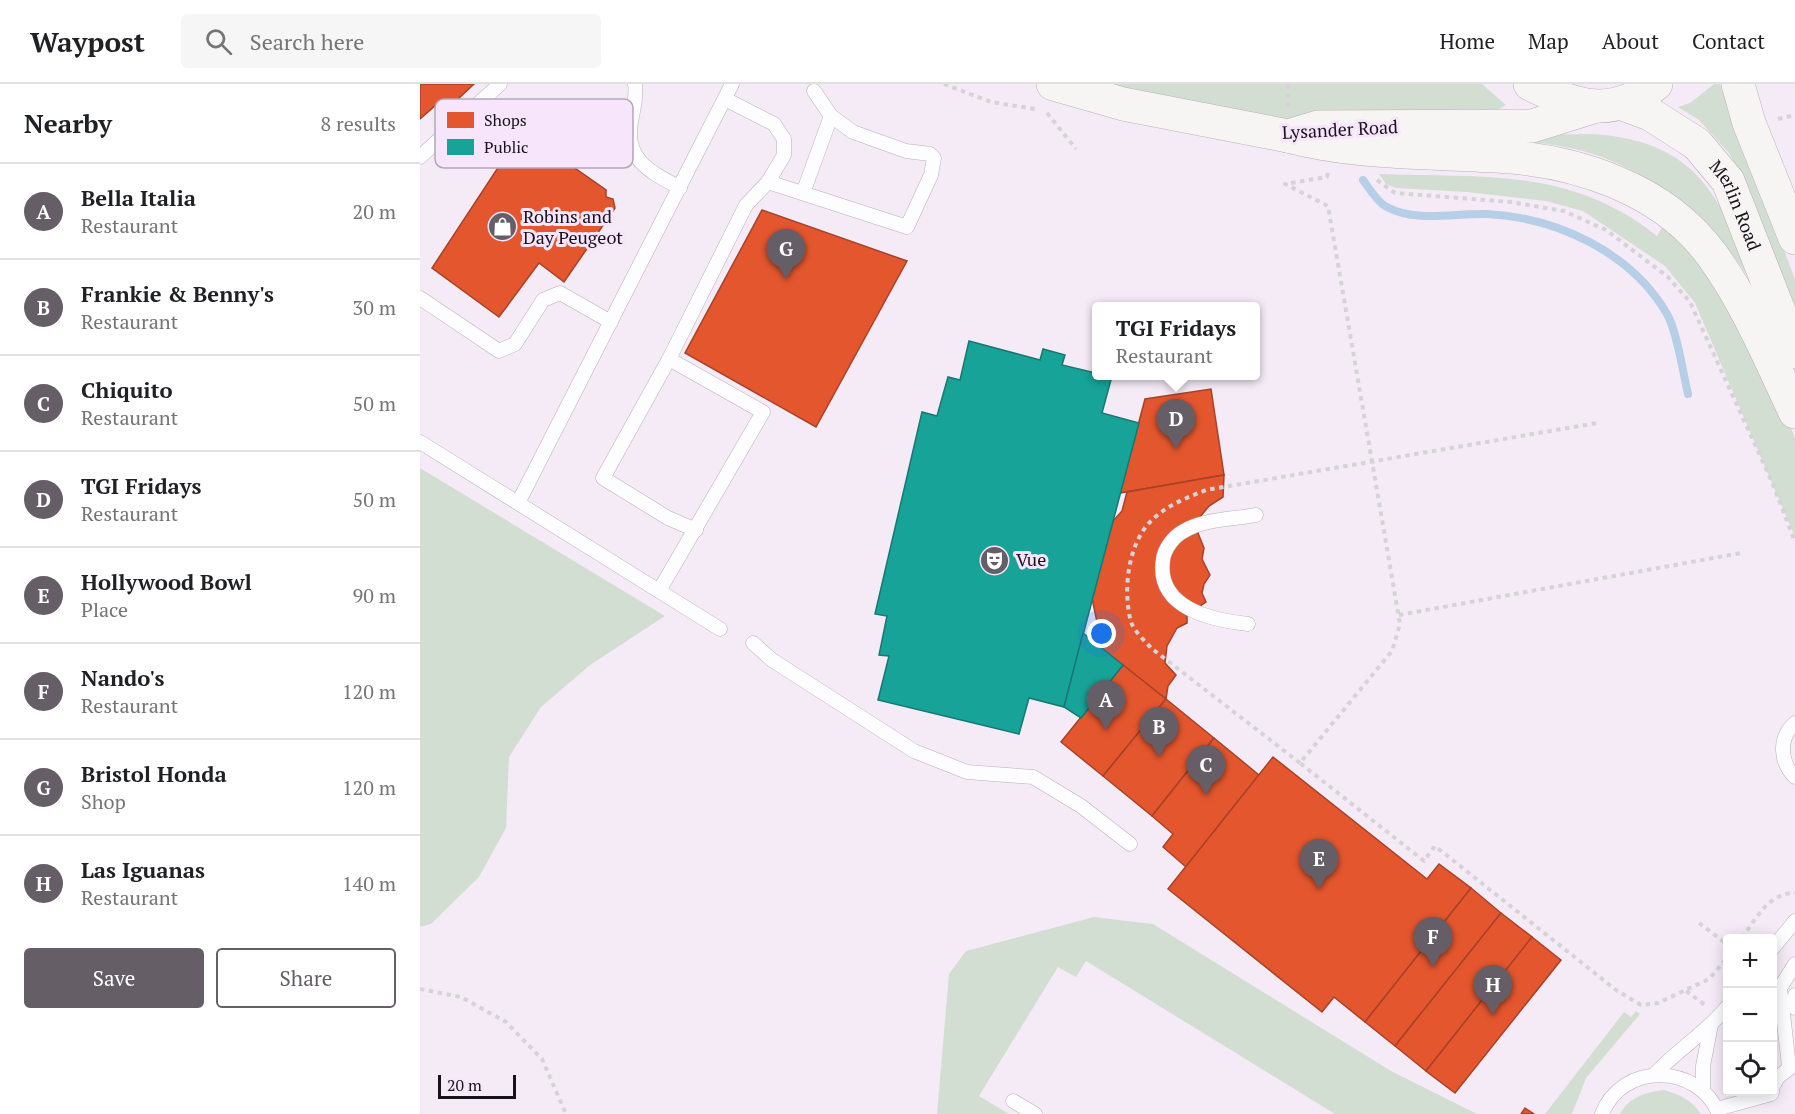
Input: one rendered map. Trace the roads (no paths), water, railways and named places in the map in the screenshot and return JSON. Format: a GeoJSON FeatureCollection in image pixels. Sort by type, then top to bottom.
{"type":"FeatureCollection","features":[{"type":"Feature","properties":{"kind":"street","name":"Merlin Road"},"geometry":{"type":"LineString","coordinates":[[1530,84],[1557,98],[1650,114],[1697,144],[1728,181],[1795,352]]}},
{"type":"Feature","properties":{"kind":"street","name":"Lysander Road"},"geometry":{"type":"LineString","coordinates":[[1051,102],[1123,104],[1288,136],[1318,127],[1532,126],[1608,106],[1656,84]]}},
{"type":"Feature","properties":{"kind":"street"},"geometry":{"type":"LineString","coordinates":[[1738,84],[1749,123],[1795,238]]}},
{"type":"Feature","properties":{"kind":"street"},"geometry":{"type":"LineString","coordinates":[[1288,136],[1329,147],[1542,159],[1604,177],[1629,188],[1686,226],[1712,255],[1750,317],[1795,412]]}},
{"type":"Feature","properties":{"kind":"lane"},"geometry":{"type":"LineString","coordinates":[[484,99],[500,84]]}},
{"type":"Feature","properties":{"kind":"lane"},"geometry":{"type":"LineString","coordinates":[[633,110],[636,95],[635,84]]}},
{"type":"Feature","properties":{"kind":"lane"},"geometry":{"type":"LineString","coordinates":[[518,502],[732,84]]}},
{"type":"Feature","properties":{"kind":"lane"},"geometry":{"type":"LineString","coordinates":[[768,182],[908,227],[931,175],[934,158],[930,154],[906,151],[862,136],[831,116],[814,91]]}},
{"type":"Feature","properties":{"kind":"lane"},"geometry":{"type":"LineString","coordinates":[[696,530],[668,518],[603,478],[669,359],[746,205],[768,182],[784,155],[784,140],[774,124],[725,99]]}},
{"type":"Feature","properties":{"kind":"lane"},"geometry":{"type":"LineString","coordinates":[[803,194],[831,116]]}},
{"type":"Feature","properties":{"kind":"lane"},"geometry":{"type":"LineString","coordinates":[[420,157],[435,143]]}},
{"type":"Feature","properties":{"kind":"lane"},"geometry":{"type":"LineString","coordinates":[[633,152],[650,172],[680,188]]}},
{"type":"Feature","properties":{"kind":"lane"},"geometry":{"type":"LineString","coordinates":[[420,298],[499,351],[515,344],[543,300],[560,293],[611,322]]}},
{"type":"Feature","properties":{"kind":"lane"},"geometry":{"type":"LineString","coordinates":[[659,591],[763,412],[669,359]]}},
{"type":"Feature","properties":{"kind":"lane"},"geometry":{"type":"LineString","coordinates":[[420,442],[720,629]]}},
{"type":"Feature","properties":{"kind":"lane"},"geometry":{"type":"LineString","coordinates":[[1248,624],[1204,615],[1178,602],[1167,589],[1162,573],[1167,549],[1183,531],[1204,524],[1256,515]]}},
{"type":"Feature","properties":{"kind":"lane"},"geometry":{"type":"LineString","coordinates":[[753,643],[772,660],[914,751],[974,773],[1033,777],[1081,806],[1130,844]]}},
{"type":"Feature","properties":{"kind":"lane"},"geometry":{"type":"LineString","coordinates":[[1795,723],[1785,736],[1783,747],[1788,769],[1795,777]]}},
{"type":"Feature","properties":{"kind":"lane"},"geometry":{"type":"LineString","coordinates":[[1777,945],[1795,921]]}},
{"type":"Feature","properties":{"kind":"lane"},"geometry":{"type":"LineString","coordinates":[[1777,1079],[1792,1065],[1780,988],[1795,964]]}},
{"type":"Feature","properties":{"kind":"lane"},"geometry":{"type":"LineString","coordinates":[[1795,995],[1793,999],[1795,1008]]}},
{"type":"Feature","properties":{"kind":"lane"},"geometry":{"type":"LineString","coordinates":[[1654,1075],[1674,1054],[1711,1025],[1723,1012]]}},
{"type":"Feature","properties":{"kind":"lane"},"geometry":{"type":"LineString","coordinates":[[1703,1091],[1703,1066],[1711,1025]]}},
{"type":"Feature","properties":{"kind":"lane"},"geometry":{"type":"LineString","coordinates":[[1602,1114],[1618,1091],[1635,1080],[1654,1075],[1672,1076],[1689,1081],[1703,1091],[1718,1111],[1765,1096]]}},
{"type":"Feature","properties":{"kind":"lane"},"geometry":{"type":"LineString","coordinates":[[1013,1101],[1035,1114]]}},
{"type":"Feature","properties":{"kind":"waterway"},"geometry":{"type":"LineString","coordinates":[[1363,180],[1380,202],[1398,212],[1423,216],[1486,214],[1539,222],[1589,242],[1612,256],[1652,292],[1671,321],[1688,394]]}},
{"type":"Feature","properties":{"kind":"place","name":"Robins and Day Peugeot"},"geometry":{"type":"Point","coordinates":[502,227]}},
{"type":"Feature","properties":{"kind":"place","name":"Bristol Honda"},"geometry":{"type":"Point","coordinates":[786,279]}},
{"type":"Feature","properties":{"kind":"place","name":"TGI Fridays"},"geometry":{"type":"Point","coordinates":[1176,449]}},
{"type":"Feature","properties":{"kind":"place","name":"Vue"},"geometry":{"type":"Point","coordinates":[995,560]}},
{"type":"Feature","properties":{"kind":"place","name":"Bella Italia"},"geometry":{"type":"Point","coordinates":[1106,730]}},
{"type":"Feature","properties":{"kind":"place","name":"Frankie & Benny's"},"geometry":{"type":"Point","coordinates":[1159,757]}},
{"type":"Feature","properties":{"kind":"place","name":"Chiquito"},"geometry":{"type":"Point","coordinates":[1206,795]}},
{"type":"Feature","properties":{"kind":"place","name":"Hollywood Bowl"},"geometry":{"type":"Point","coordinates":[1319,889]}},
{"type":"Feature","properties":{"kind":"place","name":"Nando's"},"geometry":{"type":"Point","coordinates":[1433,967]}},
{"type":"Feature","properties":{"kind":"place","name":"Las Iguanas"},"geometry":{"type":"Point","coordinates":[1493,1015]}}]}
